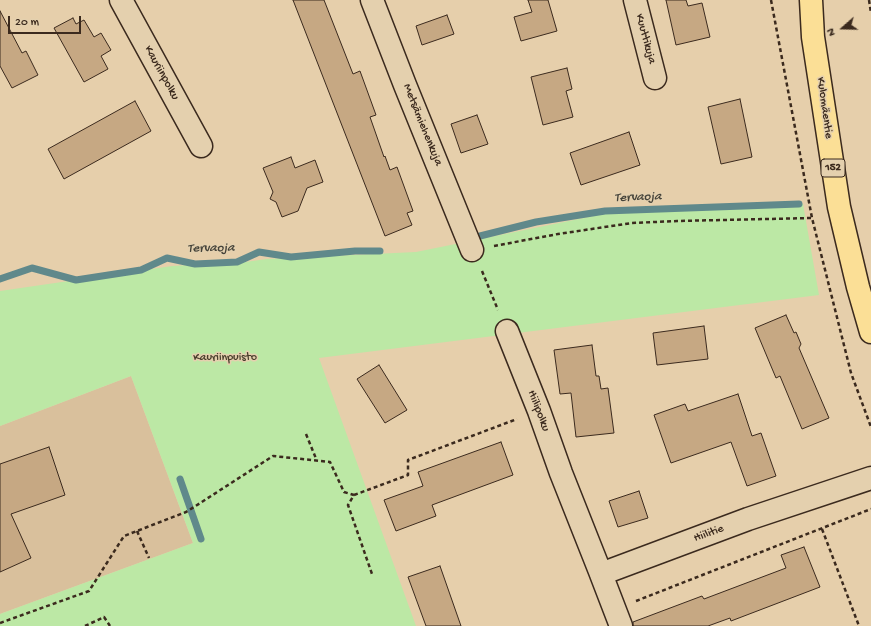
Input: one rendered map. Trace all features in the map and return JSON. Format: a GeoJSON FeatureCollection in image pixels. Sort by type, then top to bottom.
{"type":"FeatureCollection","features":[{"type":"Feature","properties":{"kind":"main road","name":"Kulomäentie"},"geometry":{"type":"LineString","coordinates":[[811,0],[813,37],[839,207],[858,287],[871,332]]}},
{"type":"Feature","properties":{"kind":"street","name":"Kauriinpolku"},"geometry":{"type":"LineString","coordinates":[[121,0],[201,146]]}},
{"type":"Feature","properties":{"kind":"street","name":"Metsämiehenkuja"},"geometry":{"type":"LineString","coordinates":[[372,0],[472,250]]}},
{"type":"Feature","properties":{"kind":"street","name":"Kuuttikuja"},"geometry":{"type":"LineString","coordinates":[[635,0],[656,78]]}},
{"type":"Feature","properties":{"kind":"street","name":"Hiilipolku"},"geometry":{"type":"LineString","coordinates":[[507,331],[601,574]]}},
{"type":"Feature","properties":{"kind":"street","name":"Hiilitie"},"geometry":{"type":"LineString","coordinates":[[601,574],[748,519],[871,478]]}},
{"type":"Feature","properties":{"kind":"street"},"geometry":{"type":"LineString","coordinates":[[601,574],[621,626]]}},
{"type":"Feature","properties":{"kind":"path"},"geometry":{"type":"LineString","coordinates":[[869,0],[871,13]]}},
{"type":"Feature","properties":{"kind":"path"},"geometry":{"type":"LineString","coordinates":[[507,331],[472,250],[558,234],[632,223],[812,218]]}},
{"type":"Feature","properties":{"kind":"path"},"geometry":{"type":"LineString","coordinates":[[0,623],[89,591],[124,536],[186,512],[273,456],[330,462],[344,492],[354,495],[408,475],[408,460],[539,411]]}},
{"type":"Feature","properties":{"kind":"path"},"geometry":{"type":"LineString","coordinates":[[306,434],[317,461]]}},
{"type":"Feature","properties":{"kind":"path"},"geometry":{"type":"LineString","coordinates":[[354,495],[348,505],[372,574]]}},
{"type":"Feature","properties":{"kind":"path"},"geometry":{"type":"LineString","coordinates":[[634,602],[871,509]]}},
{"type":"Feature","properties":{"kind":"path"},"geometry":{"type":"LineString","coordinates":[[822,529],[859,626]]}},
{"type":"Feature","properties":{"kind":"path"},"geometry":{"type":"LineString","coordinates":[[137,531],[149,558]]}},
{"type":"Feature","properties":{"kind":"path"},"geometry":{"type":"LineString","coordinates":[[85,626],[104,617],[110,626]]}},
{"type":"Feature","properties":{"kind":"shaded area"},"geometry":{"type":"Polygon","coordinates":[[[131,376],[193,543],[0,614],[0,426],[131,376]]]}},
{"type":"Feature","properties":{"kind":"green space","name":"Kauriinpuisto"},"geometry":{"type":"Polygon","coordinates":[[[803,204],[819,295],[319,358],[416,626],[0,626],[0,614],[193,543],[131,376],[0,426],[0,291],[172,266],[245,262],[267,259],[416,252],[633,208],[803,204]]]}},
{"type":"Feature","properties":{"kind":"building"},"geometry":{"type":"Polygon","coordinates":[[[293,0],[324,0],[353,74],[360,71],[376,115],[370,117],[384,157],[385,156],[390,170],[397,167],[413,211],[407,213],[412,225],[385,236],[293,0]]]}},
{"type":"Feature","properties":{"kind":"building"},"geometry":{"type":"Polygon","coordinates":[[[528,0],[548,0],[557,31],[521,41],[514,17],[532,12],[528,0]]]}},
{"type":"Feature","properties":{"kind":"building"},"geometry":{"type":"Polygon","coordinates":[[[666,0],[686,0],[688,6],[702,3],[710,37],[676,45],[666,0]]]}},
{"type":"Feature","properties":{"kind":"building"},"geometry":{"type":"Polygon","coordinates":[[[0,11],[22,53],[26,51],[38,75],[12,88],[0,66],[0,11]]]}},
{"type":"Feature","properties":{"kind":"building"},"geometry":{"type":"Polygon","coordinates":[[[447,15],[454,34],[422,45],[416,26],[447,15]]]}},
{"type":"Feature","properties":{"kind":"building"},"geometry":{"type":"Polygon","coordinates":[[[73,18],[76,24],[84,20],[94,37],[101,33],[111,50],[101,56],[108,69],[84,82],[54,28],[73,18]]]}},
{"type":"Feature","properties":{"kind":"building"},"geometry":{"type":"Polygon","coordinates":[[[567,68],[572,89],[566,91],[573,117],[543,125],[531,77],[567,68]]]}},
{"type":"Feature","properties":{"kind":"building"},"geometry":{"type":"Polygon","coordinates":[[[740,99],[752,157],[721,164],[708,107],[740,99]]]}},
{"type":"Feature","properties":{"kind":"building"},"geometry":{"type":"Polygon","coordinates":[[[135,101],[151,131],[64,179],[48,149],[135,101]]]}},
{"type":"Feature","properties":{"kind":"building"},"geometry":{"type":"Polygon","coordinates":[[[477,115],[488,144],[461,153],[451,124],[477,115]]]}},
{"type":"Feature","properties":{"kind":"building"},"geometry":{"type":"Polygon","coordinates":[[[629,132],[640,165],[581,185],[570,153],[629,132]]]}},
{"type":"Feature","properties":{"kind":"building"},"geometry":{"type":"Polygon","coordinates":[[[291,157],[295,168],[315,160],[323,182],[307,188],[298,211],[282,217],[276,202],[270,199],[273,192],[263,168],[291,157]]]}},
{"type":"Feature","properties":{"kind":"building"},"geometry":{"type":"Polygon","coordinates":[[[786,315],[794,333],[796,332],[801,344],[799,348],[829,418],[802,429],[780,376],[776,378],[755,328],[786,315]]]}},
{"type":"Feature","properties":{"kind":"building"},"geometry":{"type":"Polygon","coordinates":[[[704,326],[708,359],[657,365],[653,333],[704,326]]]}},
{"type":"Feature","properties":{"kind":"building"},"geometry":{"type":"Polygon","coordinates":[[[592,345],[596,376],[599,376],[601,389],[608,388],[614,433],[576,437],[571,393],[560,394],[554,350],[592,345]]]}},
{"type":"Feature","properties":{"kind":"building"},"geometry":{"type":"Polygon","coordinates":[[[379,365],[407,410],[385,423],[357,379],[379,365]]]}},
{"type":"Feature","properties":{"kind":"building"},"geometry":{"type":"Polygon","coordinates":[[[738,394],[752,436],[761,433],[776,476],[747,486],[731,442],[671,463],[654,415],[685,404],[688,411],[738,394]]]}},
{"type":"Feature","properties":{"kind":"building"},"geometry":{"type":"Polygon","coordinates":[[[501,442],[513,475],[432,505],[436,516],[396,531],[384,500],[423,486],[418,472],[501,442]]]}},
{"type":"Feature","properties":{"kind":"building"},"geometry":{"type":"Polygon","coordinates":[[[49,447],[65,495],[11,514],[31,558],[0,572],[0,464],[49,447]]]}},
{"type":"Feature","properties":{"kind":"building"},"geometry":{"type":"Polygon","coordinates":[[[639,491],[648,518],[618,527],[609,501],[639,491]]]}},
{"type":"Feature","properties":{"kind":"building"},"geometry":{"type":"Polygon","coordinates":[[[804,547],[820,587],[731,621],[730,618],[708,626],[633,626],[633,622],[702,596],[704,599],[786,568],[781,555],[804,547]]]}},
{"type":"Feature","properties":{"kind":"building"},"geometry":{"type":"Polygon","coordinates":[[[440,566],[461,626],[426,626],[408,577],[440,566]]]}},
{"type":"Feature","properties":{"kind":"waterway","name":"Tervaoja"},"geometry":{"type":"LineString","coordinates":[[480,236],[536,222],[605,211],[799,204]]}},
{"type":"Feature","properties":{"kind":"waterway","name":"Tervaoja"},"geometry":{"type":"LineString","coordinates":[[0,279],[32,268],[76,280],[141,270],[167,258],[195,264],[237,262],[259,252],[291,257],[355,251],[380,251]]}},
{"type":"Feature","properties":{"kind":"waterway"},"geometry":{"type":"LineString","coordinates":[[180,479],[201,539]]}}]}
